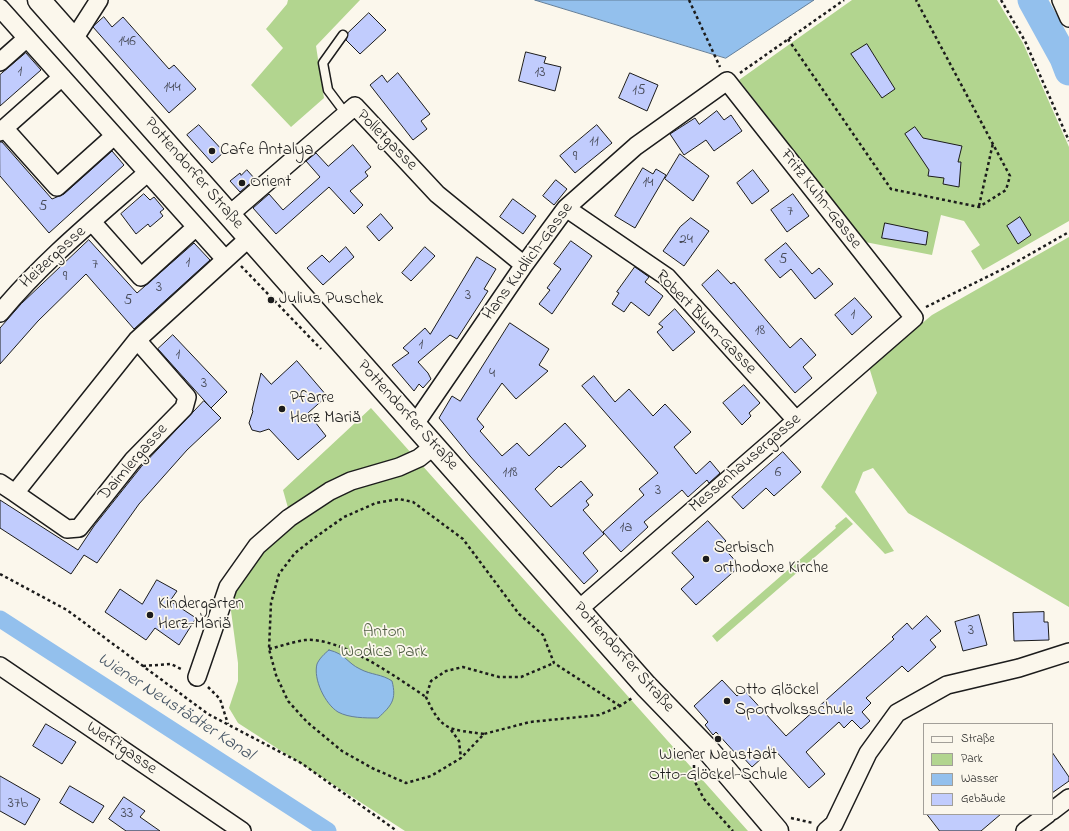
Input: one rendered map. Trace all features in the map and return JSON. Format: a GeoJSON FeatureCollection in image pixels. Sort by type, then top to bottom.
{"type":"FeatureCollection","features":[{"type":"Feature","properties":{"kind":"main road","name":"Pottendorfer Straße"},"geometry":{"type":"LineString","coordinates":[[39,0],[646,686],[781,824]]}},
{"type":"Feature","properties":{"kind":"street"},"geometry":{"type":"LineString","coordinates":[[74,39],[99,0]]}},
{"type":"Feature","properties":{"kind":"street"},"geometry":{"type":"LineString","coordinates":[[1061,0],[1069,18]]}},
{"type":"Feature","properties":{"kind":"street","name":"Pottendorfer Straße"},"geometry":{"type":"LineString","coordinates":[[0,8],[225,259]]}},
{"type":"Feature","properties":{"kind":"street"},"geometry":{"type":"LineString","coordinates":[[0,62],[27,38]]}},
{"type":"Feature","properties":{"kind":"street"},"geometry":{"type":"LineString","coordinates":[[62,77],[2,130],[57,187],[114,136]]}},
{"type":"Feature","properties":{"kind":"street","name":"Hans Kudlich-Gasse"},"geometry":{"type":"LineString","coordinates":[[415,424],[524,265],[566,208],[636,146],[727,81]]}},
{"type":"Feature","properties":{"kind":"street","name":"Fritz Kuhn-Gasse"},"geometry":{"type":"LineString","coordinates":[[727,81],[914,318]]}},
{"type":"Feature","properties":{"kind":"street","name":"Polletgasse"},"geometry":{"type":"LineString","coordinates":[[229,215],[355,106],[437,194],[524,265]]}},
{"type":"Feature","properties":{"kind":"street","name":"Heizergasse"},"geometry":{"type":"LineString","coordinates":[[0,313],[16,294],[92,222],[147,173]]}},
{"type":"Feature","properties":{"kind":"street","name":"Robert Blum-Gasse"},"geometry":{"type":"LineString","coordinates":[[566,208],[667,277],[796,420]]}},
{"type":"Feature","properties":{"kind":"street","name":"Heizergasse"},"geometry":{"type":"LineString","coordinates":[[92,222],[141,277],[196,227]]}},
{"type":"Feature","properties":{"kind":"street"},"geometry":{"type":"LineString","coordinates":[[15,493],[137,340],[249,238]]}},
{"type":"Feature","properties":{"kind":"street","name":"Messenhausergasse"},"geometry":{"type":"LineString","coordinates":[[578,609],[914,318]]}},
{"type":"Feature","properties":{"kind":"street","name":"Daimlergasse"},"geometry":{"type":"LineString","coordinates":[[0,483],[67,529],[79,528],[134,460],[184,408],[187,397],[137,340]]}},
{"type":"Feature","properties":{"kind":"street"},"geometry":{"type":"LineString","coordinates":[[197,677],[228,587],[257,546],[289,518],[330,491],[351,481],[399,467],[419,458],[434,446]]}},
{"type":"Feature","properties":{"kind":"street"},"geometry":{"type":"LineString","coordinates":[[821,829],[834,824],[868,753],[897,713],[947,685],[1019,668],[1069,652]]}},
{"type":"Feature","properties":{"kind":"street","name":"Werftgasse"},"geometry":{"type":"LineString","coordinates":[[0,666],[242,831]]}},
{"type":"Feature","properties":{"kind":"street"},"geometry":{"type":"LineString","coordinates":[[1053,810],[1069,798]]}},
{"type":"Feature","properties":{"kind":"street"},"geometry":{"type":"LineString","coordinates":[[1025,831],[1047,815]]}},
{"type":"Feature","properties":{"kind":"lane"},"geometry":{"type":"LineString","coordinates":[[343,35],[323,63],[328,90],[346,114]]}},
{"type":"Feature","properties":{"kind":"path"},"geometry":{"type":"LineString","coordinates":[[689,0],[711,51],[727,81],[844,0]]}},
{"type":"Feature","properties":{"kind":"path"},"geometry":{"type":"LineString","coordinates":[[788,39],[891,189],[979,207],[1006,190],[1010,176],[916,0]]}},
{"type":"Feature","properties":{"kind":"path"},"geometry":{"type":"LineString","coordinates":[[1001,0],[1024,41],[1069,141]]}},
{"type":"Feature","properties":{"kind":"path"},"geometry":{"type":"LineString","coordinates":[[979,207],[993,143]]}},
{"type":"Feature","properties":{"kind":"path"},"geometry":{"type":"LineString","coordinates":[[914,318],[929,304],[1011,265],[1069,232]]}},
{"type":"Feature","properties":{"kind":"path"},"geometry":{"type":"LineString","coordinates":[[484,734],[461,758],[431,776],[406,783],[372,768],[342,751],[307,722],[288,701],[276,676],[269,649],[271,603],[279,574],[295,554],[312,539],[344,517],[376,503],[399,499],[413,502],[463,539],[519,614],[543,635],[554,663],[620,706]]}},
{"type":"Feature","properties":{"kind":"path"},"geometry":{"type":"LineString","coordinates":[[0,574],[67,610],[208,714],[301,764],[398,831]]}},
{"type":"Feature","properties":{"kind":"path"},"geometry":{"type":"LineString","coordinates":[[269,649],[306,640],[334,643],[389,672],[426,697],[434,715],[459,741],[461,758]]}},
{"type":"Feature","properties":{"kind":"path"},"geometry":{"type":"LineString","coordinates":[[426,697],[431,681],[446,671],[463,667],[499,677],[521,677],[554,663]]}},
{"type":"Feature","properties":{"kind":"path"},"geometry":{"type":"LineString","coordinates":[[450,730],[484,734],[530,722],[599,714],[620,706],[646,686]]}},
{"type":"Feature","properties":{"kind":"path"},"geometry":{"type":"LineString","coordinates":[[694,765],[694,780],[704,799],[733,831]]}},
{"type":"Feature","properties":{"kind":"path"},"geometry":{"type":"LineString","coordinates":[[781,824],[797,820],[812,822],[821,829]]}},
{"type":"Feature","properties":{"kind":"green space"},"geometry":{"type":"Polygon","coordinates":[[[288,0],[360,0],[316,46],[324,98],[291,127],[251,85],[283,48],[266,29],[287,4],[288,0]]]}},
{"type":"Feature","properties":{"kind":"green space"},"geometry":{"type":"Polygon","coordinates":[[[852,0],[997,0],[1023,43],[1069,147],[1069,221],[983,270],[971,251],[980,245],[964,221],[941,215],[932,255],[865,242],[739,80],[852,0]]]}},
{"type":"Feature","properties":{"kind":"green space"},"geometry":{"type":"Polygon","coordinates":[[[1069,237],[1069,607],[908,513],[873,468],[863,472],[855,492],[894,551],[885,554],[821,487],[877,393],[869,367],[932,315],[1069,237]]]}},
{"type":"Feature","properties":{"kind":"green space","name":"Anton Wodica Park"},"geometry":{"type":"Polygon","coordinates":[[[371,408],[748,831],[405,831],[238,723],[229,708],[238,681],[238,663],[231,611],[234,588],[261,549],[292,522],[283,490],[371,408]]]}},
{"type":"Feature","properties":{"kind":"green space"},"geometry":{"type":"Polygon","coordinates":[[[846,517],[853,524],[717,642],[712,636],[836,528],[835,526],[846,517]]]}},
{"type":"Feature","properties":{"kind":"water"},"geometry":{"type":"Polygon","coordinates":[[[535,0],[814,0],[726,58],[535,0]]]}},
{"type":"Feature","properties":{"kind":"water"},"geometry":{"type":"Polygon","coordinates":[[[329,650],[343,656],[360,669],[392,681],[394,693],[392,702],[378,718],[352,717],[338,712],[329,703],[318,684],[316,670],[319,660],[329,650]]]}},
{"type":"Feature","properties":{"kind":"building"},"geometry":{"type":"Polygon","coordinates":[[[369,13],[386,30],[360,54],[346,40],[348,33],[369,13]]]}},
{"type":"Feature","properties":{"kind":"building"},"geometry":{"type":"Polygon","coordinates":[[[104,17],[112,27],[123,17],[169,69],[174,65],[196,89],[169,113],[93,27],[104,17]]]}},
{"type":"Feature","properties":{"kind":"building"},"geometry":{"type":"Polygon","coordinates":[[[867,44],[895,89],[882,98],[851,54],[867,44]]]}},
{"type":"Feature","properties":{"kind":"building"},"geometry":{"type":"Polygon","coordinates":[[[526,52],[546,57],[544,63],[561,67],[555,91],[519,81],[526,52]]]}},
{"type":"Feature","properties":{"kind":"building"},"geometry":{"type":"Polygon","coordinates":[[[26,53],[41,70],[0,106],[0,75],[26,53]]]}},
{"type":"Feature","properties":{"kind":"building"},"geometry":{"type":"Polygon","coordinates":[[[398,73],[430,114],[421,121],[427,129],[413,140],[370,85],[382,75],[387,82],[398,73]]]}},
{"type":"Feature","properties":{"kind":"building"},"geometry":{"type":"Polygon","coordinates":[[[630,73],[658,85],[647,111],[619,98],[630,73]]]}},
{"type":"Feature","properties":{"kind":"building"},"geometry":{"type":"Polygon","coordinates":[[[717,111],[724,120],[731,115],[742,131],[714,151],[706,140],[684,155],[670,134],[695,118],[699,124],[717,111]]]}},
{"type":"Feature","properties":{"kind":"building"},"geometry":{"type":"Polygon","coordinates":[[[199,125],[224,152],[212,163],[187,135],[199,125]]]}},
{"type":"Feature","properties":{"kind":"building"},"geometry":{"type":"Polygon","coordinates":[[[597,125],[612,143],[575,173],[560,156],[597,125]]]}},
{"type":"Feature","properties":{"kind":"building"},"geometry":{"type":"Polygon","coordinates":[[[915,127],[923,138],[962,146],[958,162],[961,162],[959,187],[943,184],[944,178],[928,176],[929,170],[905,134],[915,127]]]}},
{"type":"Feature","properties":{"kind":"building"},"geometry":{"type":"Polygon","coordinates":[[[0,142],[2,142],[52,199],[64,194],[112,151],[124,165],[49,233],[0,176],[0,142]]]}},
{"type":"Feature","properties":{"kind":"building"},"geometry":{"type":"Polygon","coordinates":[[[353,145],[371,167],[365,172],[368,176],[350,191],[363,205],[354,214],[329,187],[276,234],[253,208],[269,194],[283,210],[320,177],[306,161],[316,153],[328,166],[353,145]]]}},
{"type":"Feature","properties":{"kind":"building"},"geometry":{"type":"Polygon","coordinates":[[[680,154],[709,176],[693,201],[665,179],[680,154]]]}},
{"type":"Feature","properties":{"kind":"building"},"geometry":{"type":"Polygon","coordinates":[[[643,168],[653,174],[656,169],[666,175],[635,228],[615,216],[643,168]]]}},
{"type":"Feature","properties":{"kind":"building"},"geometry":{"type":"Polygon","coordinates":[[[247,170],[255,179],[240,192],[230,181],[240,173],[241,175],[247,170]]]}},
{"type":"Feature","properties":{"kind":"building"},"geometry":{"type":"Polygon","coordinates":[[[753,170],[769,191],[752,204],[737,183],[753,170]]]}},
{"type":"Feature","properties":{"kind":"building"},"geometry":{"type":"Polygon","coordinates":[[[556,180],[567,189],[554,205],[543,196],[556,180]]]}},
{"type":"Feature","properties":{"kind":"building"},"geometry":{"type":"Polygon","coordinates":[[[144,194],[150,200],[154,197],[164,209],[160,212],[163,216],[150,227],[148,224],[136,234],[121,214],[144,194]]]}},
{"type":"Feature","properties":{"kind":"building"},"geometry":{"type":"Polygon","coordinates":[[[793,194],[809,216],[787,232],[771,210],[793,194]]]}},
{"type":"Feature","properties":{"kind":"building"},"geometry":{"type":"Polygon","coordinates":[[[513,199],[536,216],[523,234],[500,217],[513,199]]]}},
{"type":"Feature","properties":{"kind":"building"},"geometry":{"type":"Polygon","coordinates":[[[381,214],[393,228],[379,241],[367,227],[381,214]]]}},
{"type":"Feature","properties":{"kind":"building"},"geometry":{"type":"Polygon","coordinates":[[[1020,217],[1031,235],[1018,244],[1007,226],[1020,217]]]}},
{"type":"Feature","properties":{"kind":"building"},"geometry":{"type":"Polygon","coordinates":[[[691,218],[709,231],[684,266],[663,251],[680,227],[691,218]]]}},
{"type":"Feature","properties":{"kind":"building"},"geometry":{"type":"Polygon","coordinates":[[[885,223],[928,232],[926,245],[882,238],[885,223]]]}},
{"type":"Feature","properties":{"kind":"building"},"geometry":{"type":"Polygon","coordinates":[[[89,240],[137,293],[194,243],[210,260],[134,329],[86,274],[38,321],[0,364],[0,328],[21,304],[89,240]]]}},
{"type":"Feature","properties":{"kind":"building"},"geometry":{"type":"Polygon","coordinates":[[[571,241],[592,256],[552,314],[539,304],[550,290],[547,288],[561,269],[554,264],[571,241]]]}},
{"type":"Feature","properties":{"kind":"building"},"geometry":{"type":"Polygon","coordinates":[[[786,243],[812,274],[819,268],[833,284],[815,299],[791,269],[780,278],[765,260],[786,243]]]}},
{"type":"Feature","properties":{"kind":"building"},"geometry":{"type":"Polygon","coordinates":[[[346,247],[354,257],[323,285],[307,268],[322,255],[329,262],[346,247]]]}},
{"type":"Feature","properties":{"kind":"building"},"geometry":{"type":"Polygon","coordinates":[[[425,247],[435,256],[411,281],[402,273],[425,247]]]}},
{"type":"Feature","properties":{"kind":"building"},"geometry":{"type":"Polygon","coordinates":[[[477,257],[496,269],[484,289],[488,291],[457,339],[450,335],[418,362],[428,373],[431,379],[423,388],[419,384],[414,391],[392,365],[409,353],[403,348],[425,328],[430,334],[477,257]]]}},
{"type":"Feature","properties":{"kind":"building"},"geometry":{"type":"Polygon","coordinates":[[[635,267],[649,277],[645,282],[663,296],[649,316],[631,302],[624,312],[612,304],[619,293],[617,292],[635,267]]]}},
{"type":"Feature","properties":{"kind":"building"},"geometry":{"type":"Polygon","coordinates":[[[718,270],[731,284],[734,282],[790,348],[801,338],[816,355],[803,367],[812,378],[795,393],[702,285],[718,270]]]}},
{"type":"Feature","properties":{"kind":"building"},"geometry":{"type":"Polygon","coordinates":[[[855,298],[872,317],[852,335],[835,315],[855,298]]]}},
{"type":"Feature","properties":{"kind":"building"},"geometry":{"type":"Polygon","coordinates":[[[675,309],[695,332],[673,351],[657,332],[663,327],[659,324],[675,309]]]}},
{"type":"Feature","properties":{"kind":"building"},"geometry":{"type":"Polygon","coordinates":[[[510,323],[549,349],[539,365],[548,371],[516,399],[502,383],[477,419],[484,427],[480,431],[502,456],[517,443],[529,456],[565,423],[586,446],[561,468],[559,466],[535,489],[551,507],[581,481],[593,495],[586,501],[589,505],[583,510],[604,534],[583,553],[598,571],[584,584],[470,456],[439,418],[452,396],[460,401],[510,323]]]}},
{"type":"Feature","properties":{"kind":"building"},"geometry":{"type":"Polygon","coordinates":[[[173,335],[227,392],[211,408],[158,349],[173,335]]]}},
{"type":"Feature","properties":{"kind":"building","name":"Pfarre Herz Mariä"},"geometry":{"type":"Polygon","coordinates":[[[297,361],[327,396],[308,413],[326,436],[298,460],[269,429],[260,432],[252,430],[249,423],[261,373],[271,384],[297,361]]]}},
{"type":"Feature","properties":{"kind":"building"},"geometry":{"type":"Polygon","coordinates":[[[594,376],[615,402],[629,389],[653,416],[665,404],[691,432],[674,447],[696,474],[710,461],[720,473],[709,483],[707,480],[688,497],[682,490],[644,522],[648,527],[621,552],[603,532],[644,495],[639,489],[658,473],[582,386],[594,376]]]}},
{"type":"Feature","properties":{"kind":"building"},"geometry":{"type":"Polygon","coordinates":[[[744,385],[760,403],[749,413],[751,416],[742,425],[723,403],[744,385]]]}},
{"type":"Feature","properties":{"kind":"building"},"geometry":{"type":"Polygon","coordinates":[[[204,401],[221,418],[187,450],[139,504],[97,563],[84,555],[71,574],[0,528],[0,500],[78,550],[94,526],[141,467],[204,401]]]}},
{"type":"Feature","properties":{"kind":"building"},"geometry":{"type":"Polygon","coordinates":[[[783,452],[801,472],[774,496],[766,488],[743,509],[732,497],[783,452]]]}},
{"type":"Feature","properties":{"kind":"building","name":"Serbisch orthodoxe Kirche"},"geometry":{"type":"Polygon","coordinates":[[[708,521],[726,541],[721,545],[740,566],[696,605],[681,589],[694,577],[672,553],[708,521]]]}},
{"type":"Feature","properties":{"kind":"building","name":"Kindergarten Herz-Mariä"},"geometry":{"type":"Polygon","coordinates":[[[157,580],[177,591],[170,601],[196,618],[179,645],[155,628],[146,640],[105,612],[120,589],[142,604],[157,580]]]}},
{"type":"Feature","properties":{"kind":"building"},"geometry":{"type":"Polygon","coordinates":[[[1044,612],[1044,622],[1048,622],[1049,640],[1014,641],[1013,613],[1044,612]]]}},
{"type":"Feature","properties":{"kind":"building"},"geometry":{"type":"Polygon","coordinates":[[[979,615],[987,645],[963,651],[955,622],[979,615]]]}},
{"type":"Feature","properties":{"kind":"building","name":"Otto Glöckel Sportvolksschule"},"geometry":{"type":"Polygon","coordinates":[[[927,616],[941,631],[930,640],[936,647],[908,672],[902,666],[866,698],[871,703],[862,712],[870,721],[861,729],[852,720],[844,728],[839,722],[806,752],[825,774],[809,788],[773,748],[752,767],[739,753],[737,755],[716,732],[713,735],[705,725],[708,722],[694,706],[722,680],[737,696],[744,690],[786,736],[894,639],[892,637],[907,623],[912,629],[927,616]]]}},
{"type":"Feature","properties":{"kind":"building"},"geometry":{"type":"Polygon","coordinates":[[[46,724],[76,742],[62,764],[33,746],[46,724]]]}},
{"type":"Feature","properties":{"kind":"building"},"geometry":{"type":"Polygon","coordinates":[[[1053,753],[1069,777],[1069,781],[1053,792],[1053,753]]]}},
{"type":"Feature","properties":{"kind":"building"},"geometry":{"type":"Polygon","coordinates":[[[0,776],[40,799],[25,825],[0,811],[0,776]]]}},
{"type":"Feature","properties":{"kind":"building"},"geometry":{"type":"Polygon","coordinates":[[[70,786],[104,806],[93,823],[60,803],[70,786]]]}},
{"type":"Feature","properties":{"kind":"building"},"geometry":{"type":"Polygon","coordinates":[[[124,797],[145,811],[140,817],[160,831],[126,831],[109,819],[124,797]]]}},
{"type":"Feature","properties":{"kind":"building"},"geometry":{"type":"Polygon","coordinates":[[[928,815],[1000,815],[981,831],[940,831],[928,815]]]}},
{"type":"Feature","properties":{"kind":"waterway"},"geometry":{"type":"LineString","coordinates":[[1032,0],[1064,58],[1069,71]]}},
{"type":"Feature","properties":{"kind":"waterway","name":"Wiener Neustädter Kanal"},"geometry":{"type":"LineString","coordinates":[[0,619],[328,831]]}},
{"type":"Feature","properties":{"kind":"place","name":"Cafe Antalya"},"geometry":{"type":"Point","coordinates":[212,151]}},
{"type":"Feature","properties":{"kind":"place","name":"Orient"},"geometry":{"type":"Point","coordinates":[242,183]}},
{"type":"Feature","properties":{"kind":"place","name":"Julius Puschek"},"geometry":{"type":"Point","coordinates":[271,300]}},
{"type":"Feature","properties":{"kind":"place","name":"Pfarre Herz Mariä"},"geometry":{"type":"Point","coordinates":[282,409]}},
{"type":"Feature","properties":{"kind":"place","name":"Serbisch orthodoxe Kirche"},"geometry":{"type":"Point","coordinates":[706,559]}},
{"type":"Feature","properties":{"kind":"place","name":"Kindergarten Herz-Mariä"},"geometry":{"type":"Point","coordinates":[150,615]}},
{"type":"Feature","properties":{"kind":"place","name":"Otto Glöckel Sportvolksschule"},"geometry":{"type":"Point","coordinates":[727,701]}},
{"type":"Feature","properties":{"kind":"place","name":"Wiener Neustadt Otto-Glöckel-Schule"},"geometry":{"type":"Point","coordinates":[718,739]}}]}
